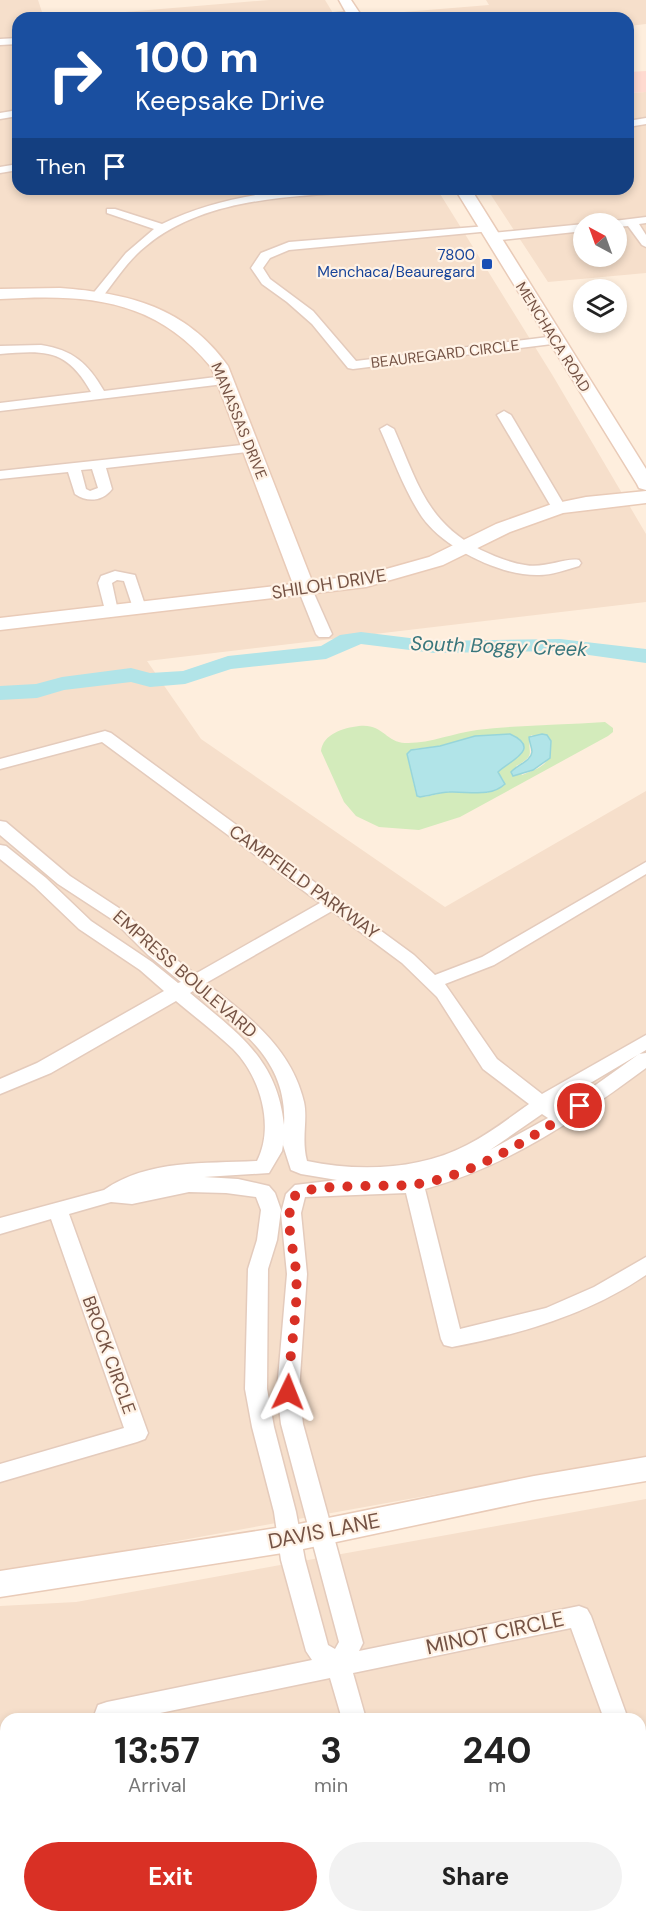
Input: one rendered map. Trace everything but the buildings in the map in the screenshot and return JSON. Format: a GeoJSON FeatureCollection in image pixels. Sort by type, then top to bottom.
{"type":"FeatureCollection","features":[{"type":"Feature","properties":{"kind":"street"},"geometry":{"type":"LineString","coordinates":[[97,296],[134,251],[165,229],[195,214],[245,201],[281,195]]}},
{"type":"Feature","properties":{"kind":"street","name":"MENCHACA ROAD"},"geometry":{"type":"LineString","coordinates":[[467,195],[646,484]]}},
{"type":"Feature","properties":{"kind":"street"},"geometry":{"type":"LineString","coordinates":[[111,211],[165,229]]}},
{"type":"Feature","properties":{"kind":"street"},"geometry":{"type":"LineString","coordinates":[[627,222],[646,220]]}},
{"type":"Feature","properties":{"kind":"street"},"geometry":{"type":"LineString","coordinates":[[631,222],[646,243]]}},
{"type":"Feature","properties":{"kind":"street"},"geometry":{"type":"LineString","coordinates":[[489,233],[573,228]]}},
{"type":"Feature","properties":{"kind":"street","name":"BEAUREGARD CIRCLE"},"geometry":{"type":"LineString","coordinates":[[489,233],[290,246],[267,254],[258,262],[257,268],[261,277],[294,301],[324,330],[353,365],[556,340]]}},
{"type":"Feature","properties":{"kind":"street","name":"MANASSAS DRIVE"},"geometry":{"type":"LineString","coordinates":[[0,294],[50,293],[97,296],[144,308],[181,327],[199,341],[214,358],[224,380],[324,634]]}},
{"type":"Feature","properties":{"kind":"street"},"geometry":{"type":"LineString","coordinates":[[0,350],[45,350],[69,357],[80,364],[99,394]]}},
{"type":"Feature","properties":{"kind":"street"},"geometry":{"type":"LineString","coordinates":[[0,407],[224,380]]}},
{"type":"Feature","properties":{"kind":"street"},"geometry":{"type":"LineString","coordinates":[[504,415],[559,508]]}},
{"type":"Feature","properties":{"kind":"street"},"geometry":{"type":"LineString","coordinates":[[387,429],[431,519],[443,532],[502,564],[524,570],[547,570],[574,563]]}},
{"type":"Feature","properties":{"kind":"street"},"geometry":{"type":"LineString","coordinates":[[0,475],[251,448]]}},
{"type":"Feature","properties":{"kind":"street"},"geometry":{"type":"LineString","coordinates":[[73,467],[80,491],[92,496],[102,493],[105,489],[98,465]]}},
{"type":"Feature","properties":{"kind":"street","name":"SHILOH DRIVE"},"geometry":{"type":"LineString","coordinates":[[0,624],[305,590],[390,575],[436,561],[503,528],[559,508],[646,497]]}},
{"type":"Feature","properties":{"kind":"street"},"geometry":{"type":"LineString","coordinates":[[111,610],[105,583],[106,579],[115,575],[130,578],[139,608]]}},
{"type":"Feature","properties":{"kind":"street","name":"CAMPFIELD PARKWAY"},"geometry":{"type":"LineString","coordinates":[[1,764],[105,736],[394,948],[434,982],[490,1064],[561,1118]]}},
{"type":"Feature","properties":{"kind":"street","name":"EMPRESS BOULEVARD"},"geometry":{"type":"LineString","coordinates":[[0,826],[64,880],[119,916],[241,1046],[264,1079],[272,1105],[275,1130],[272,1151],[263,1167]]}},
{"type":"Feature","properties":{"kind":"street","name":"EMPRESS BOULEVARD"},"geometry":{"type":"LineString","coordinates":[[0,850],[40,882],[86,925],[146,966],[187,988],[258,1035],[274,1053],[285,1072],[295,1104],[293,1145],[300,1166]]}},
{"type":"Feature","properties":{"kind":"street"},"geometry":{"type":"LineString","coordinates":[[434,982],[488,961],[646,867]]}},
{"type":"Feature","properties":{"kind":"street"},"geometry":{"type":"LineString","coordinates":[[1,1085],[44,1068],[333,903]]}},
{"type":"Feature","properties":{"kind":"street"},"geometry":{"type":"LineString","coordinates":[[0,1226],[111,1195],[123,1184],[160,1175],[263,1167],[278,1161],[319,1172],[372,1174],[408,1170],[442,1162],[470,1152],[496,1137],[542,1103],[646,1041]]}},
{"type":"Feature","properties":{"kind":"street"},"geometry":{"type":"LineString","coordinates":[[111,1195],[122,1198],[165,1188],[199,1185],[241,1186],[280,1197],[299,1192],[414,1184],[478,1165],[561,1118],[622,1078],[646,1059]]}},
{"type":"Feature","properties":{"kind":"street"},"geometry":{"type":"LineString","coordinates":[[107,1713],[339,1665],[351,1643],[292,1424],[288,1392],[297,1274],[291,1213],[307,1178],[300,1166]]}},
{"type":"Feature","properties":{"kind":"street"},"geometry":{"type":"LineString","coordinates":[[263,1167],[256,1177],[256,1183],[264,1192],[271,1210],[267,1240],[258,1269],[255,1302],[256,1389],[263,1427],[285,1512],[289,1539],[318,1651],[339,1665],[352,1713]]}},
{"type":"Feature","properties":{"kind":"street"},"geometry":{"type":"LineString","coordinates":[[414,1184],[452,1339],[530,1322],[573,1306],[622,1283],[646,1276]]}},
{"type":"Feature","properties":{"kind":"street","name":"BROCK CIRCLE"},"geometry":{"type":"LineString","coordinates":[[0,1473],[137,1433],[58,1210]]}},
{"type":"Feature","properties":{"kind":"street"},"geometry":{"type":"LineString","coordinates":[[622,1283],[646,1265]]}},
{"type":"Feature","properties":{"kind":"street","name":"DAVIS LANE"},"geometry":{"type":"LineString","coordinates":[[0,1584],[289,1539],[534,1488],[646,1469]]}},
{"type":"Feature","properties":{"kind":"street","name":"MINOT CIRCLE"},"geometry":{"type":"LineString","coordinates":[[339,1665],[579,1616],[614,1713]]}},
{"type":"Feature","properties":{"kind":"shaded area"},"geometry":{"type":"Polygon","coordinates":[[[0,0],[38,0],[42,12],[12,12],[12,195],[441,195],[553,376],[646,534],[646,602],[147,661],[201,739],[445,907],[646,791],[646,1456],[0,1573],[0,0]]]}},
{"type":"Feature","properties":{"kind":"shaded area"},"geometry":{"type":"Polygon","coordinates":[[[269,0],[325,0],[332,12],[126,12],[269,0]]]}},
{"type":"Feature","properties":{"kind":"shaded area"},"geometry":{"type":"Polygon","coordinates":[[[486,0],[646,0],[646,24],[634,25],[634,12],[403,12],[489,5],[486,0]]]}},
{"type":"Feature","properties":{"kind":"shaded area"},"geometry":{"type":"Polygon","coordinates":[[[646,71],[646,92],[634,93],[634,72],[646,71]]]}},
{"type":"Feature","properties":{"kind":"shaded area"},"geometry":{"type":"Polygon","coordinates":[[[646,92],[646,273],[548,282],[491,195],[634,195],[634,93],[646,92]]]}},
{"type":"Feature","properties":{"kind":"shaded area"},"geometry":{"type":"Polygon","coordinates":[[[646,1499],[646,1713],[0,1713],[0,1606],[76,1602],[646,1499]]]}},
{"type":"Feature","properties":{"kind":"green space"},"geometry":{"type":"Polygon","coordinates":[[[605,722],[613,728],[613,732],[608,736],[460,817],[419,830],[379,827],[356,816],[344,802],[321,751],[330,736],[340,730],[359,726],[373,727],[393,740],[405,743],[423,742],[477,730],[605,722]],[[510,734],[475,736],[440,746],[413,749],[407,754],[416,794],[425,797],[446,792],[487,793],[504,781],[498,772],[510,734]],[[531,735],[529,755],[516,766],[522,775],[541,767],[549,755],[551,741],[531,735]]]}},
{"type":"Feature","properties":{"kind":"water"},"geometry":{"type":"Polygon","coordinates":[[[510,734],[519,739],[524,745],[524,750],[498,772],[505,784],[499,788],[479,793],[445,792],[417,796],[407,754],[411,750],[440,746],[475,736],[510,734]]]}},
{"type":"Feature","properties":{"kind":"water"},"geometry":{"type":"Polygon","coordinates":[[[547,735],[551,741],[550,758],[533,770],[513,776],[511,772],[531,755],[529,737],[547,735]]]}},
{"type":"Feature","properties":{"kind":"waterway","name":"South Boggy Creek"},"geometry":{"type":"LineString","coordinates":[[0,693],[37,691],[62,684],[131,675],[150,680],[185,677],[228,663],[326,652],[348,640],[361,638],[434,647],[560,645],[646,656]]}},
{"type":"Feature","properties":{"kind":"place","name":"7800 Menchaca/Beauregard"},"geometry":{"type":"Point","coordinates":[487,264]}},
{"type":"Feature","properties":{"kind":"route"},"geometry":{"type":"LineString","coordinates":[[288,1392],[289,1355],[297,1274],[291,1226],[292,1204],[296,1194],[302,1190],[320,1187],[414,1184],[453,1174],[494,1157],[580,1106]]}}]}
